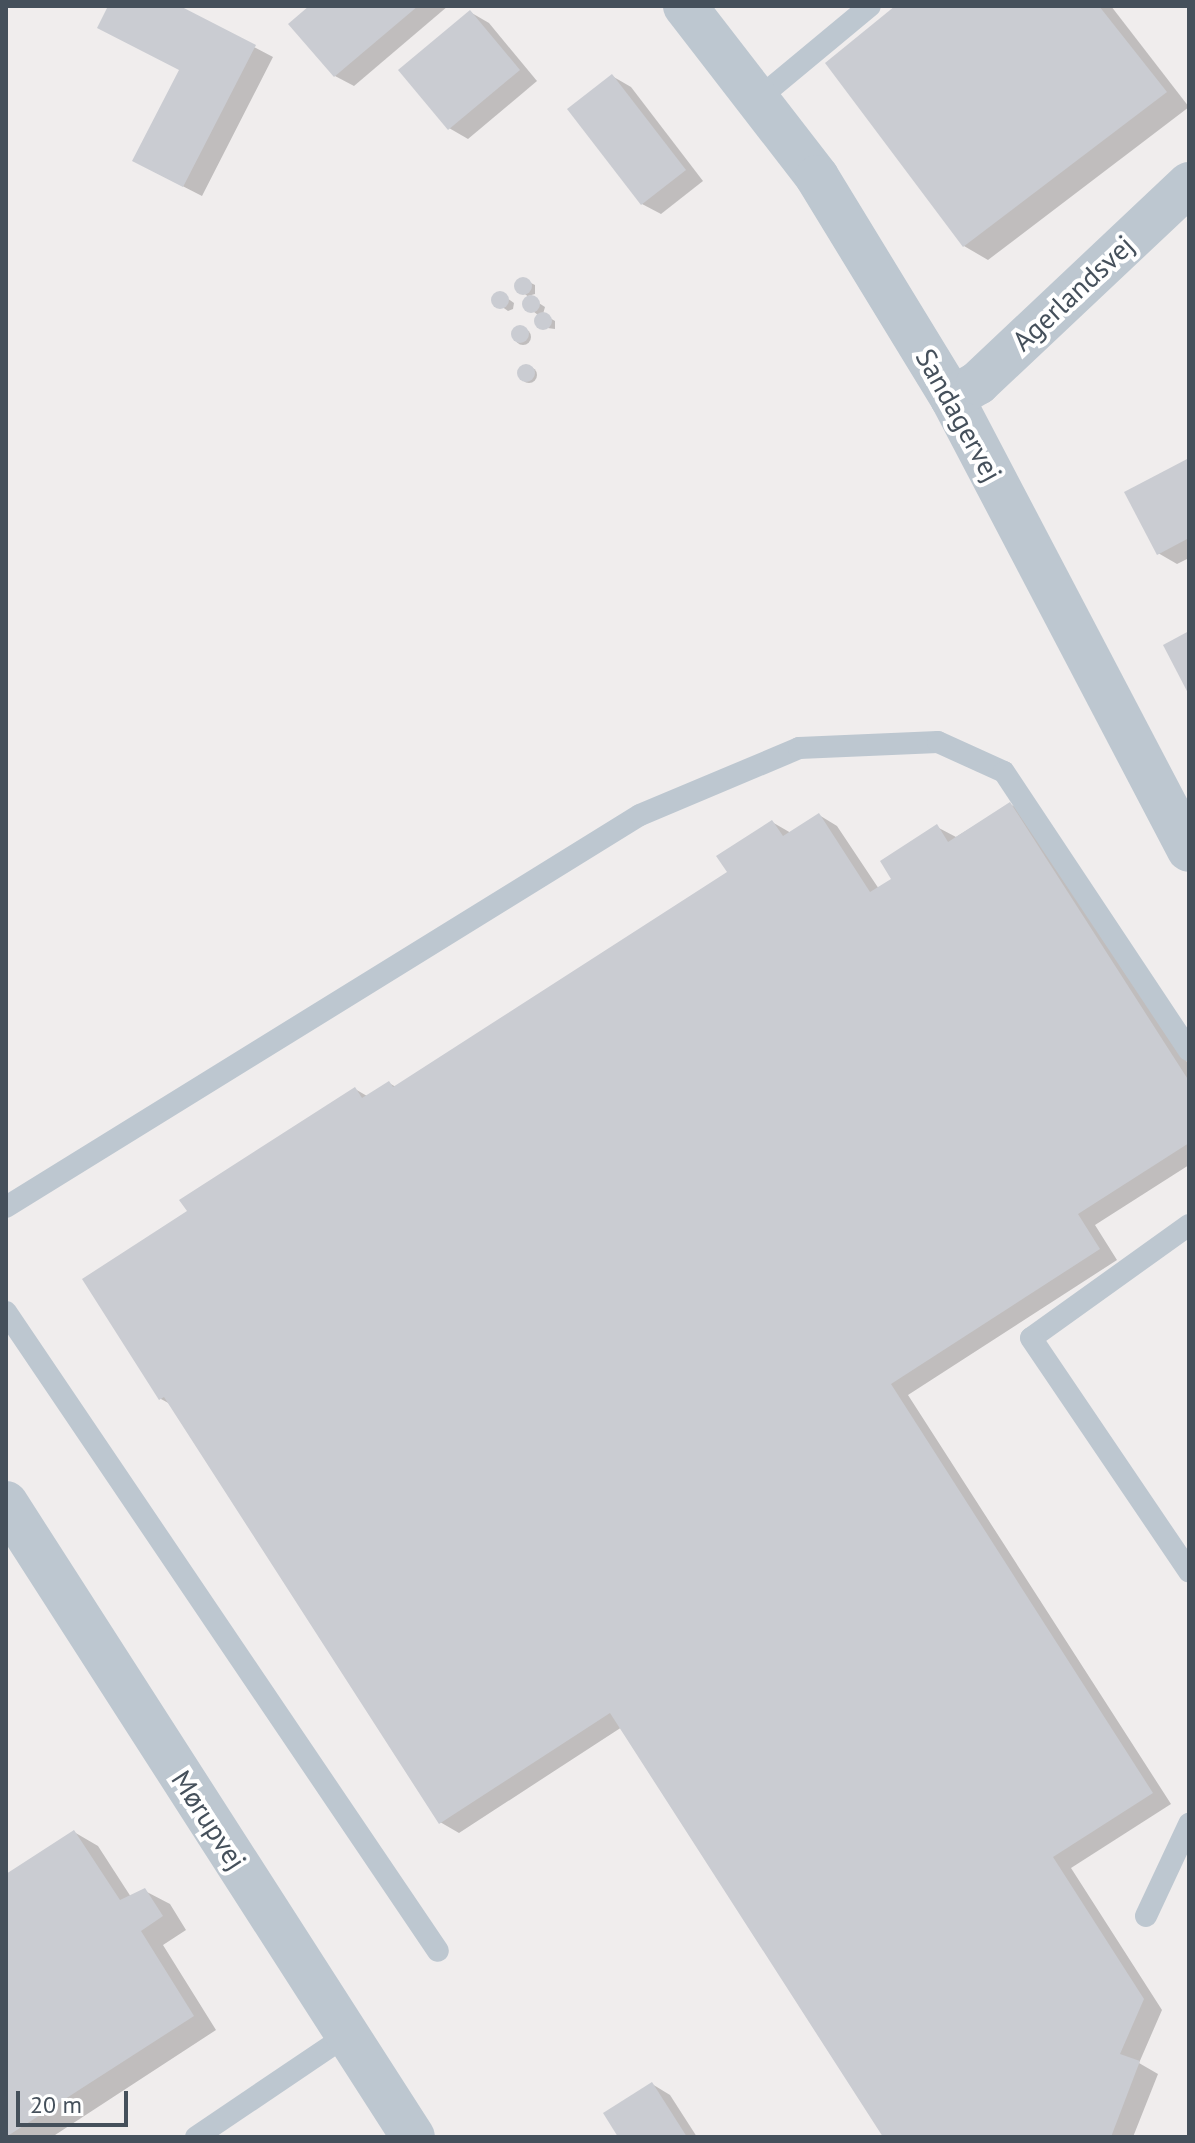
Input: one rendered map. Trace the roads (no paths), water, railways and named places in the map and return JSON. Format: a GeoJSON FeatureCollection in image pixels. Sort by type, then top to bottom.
{"type":"FeatureCollection","features":[{"type":"Feature","properties":{"kind":"street","name":"Sandagervej"},"geometry":{"type":"LineString","coordinates":[[685,6],[817,177],[952,398],[1189,850]]}},
{"type":"Feature","properties":{"kind":"street","name":"Agerlandsvej"},"geometry":{"type":"LineString","coordinates":[[952,398],[978,383],[1189,184]]}},
{"type":"Feature","properties":{"kind":"street","name":"Mørupvej"},"geometry":{"type":"LineString","coordinates":[[6,1503],[413,2137]]}},
{"type":"Feature","properties":{"kind":"lane"},"geometry":{"type":"LineString","coordinates":[[759,98],[870,6]]}},
{"type":"Feature","properties":{"kind":"lane"},"geometry":{"type":"LineString","coordinates":[[6,1207],[640,815],[799,748],[938,742],[1004,772],[1189,1050]]}},
{"type":"Feature","properties":{"kind":"lane"},"geometry":{"type":"LineString","coordinates":[[1189,1225],[1031,1338],[1189,1571]]}},
{"type":"Feature","properties":{"kind":"lane"},"geometry":{"type":"LineString","coordinates":[[6,1312],[438,1951]]}},
{"type":"Feature","properties":{"kind":"lane"},"geometry":{"type":"LineString","coordinates":[[1146,1916],[1189,1824]]}},
{"type":"Feature","properties":{"kind":"lane"},"geometry":{"type":"LineString","coordinates":[[196,2137],[347,2035]]}}]}
